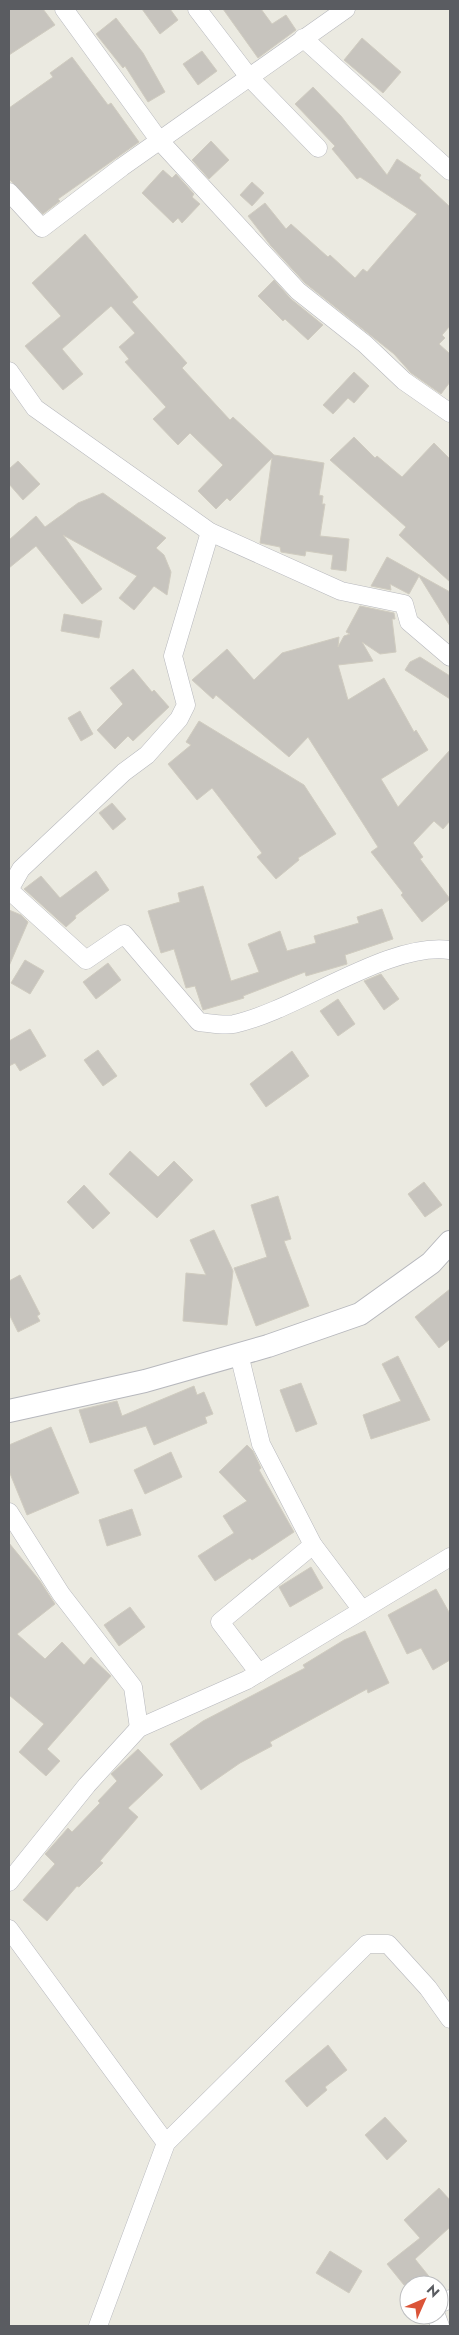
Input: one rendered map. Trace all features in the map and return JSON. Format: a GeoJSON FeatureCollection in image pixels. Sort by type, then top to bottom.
{"type":"FeatureCollection","features":[{"type":"Feature","properties":{"kind":"street"},"geometry":{"type":"LineString","coordinates":[[64,9],[159,140],[298,292],[365,344],[404,381],[450,413]]}},
{"type":"Feature","properties":{"kind":"street"},"geometry":{"type":"LineString","coordinates":[[197,9],[249,76],[318,148]]}},
{"type":"Feature","properties":{"kind":"street"},"geometry":{"type":"LineString","coordinates":[[9,192],[42,228],[159,140],[346,9]]}},
{"type":"Feature","properties":{"kind":"street"},"geometry":{"type":"LineString","coordinates":[[303,38],[450,171]]}},
{"type":"Feature","properties":{"kind":"street"},"geometry":{"type":"LineString","coordinates":[[9,371],[35,408],[210,532],[340,590],[404,604],[409,622],[450,657]]}},
{"type":"Feature","properties":{"kind":"street"},"geometry":{"type":"LineString","coordinates":[[210,532],[173,656],[186,705],[179,719],[147,755],[124,772],[21,869],[9,890],[86,960],[124,934],[199,1022],[232,1024],[296,1002],[375,965],[433,947],[450,950]]}},
{"type":"Feature","properties":{"kind":"street"},"geometry":{"type":"LineString","coordinates":[[9,1411],[145,1382],[239,1354],[360,1314],[432,1263],[450,1242]]}},
{"type":"Feature","properties":{"kind":"street"},"geometry":{"type":"LineString","coordinates":[[239,1354],[261,1444],[313,1545],[362,1610]]}},
{"type":"Feature","properties":{"kind":"street"},"geometry":{"type":"LineString","coordinates":[[9,1512],[62,1594],[133,1687],[139,1728]]}},
{"type":"Feature","properties":{"kind":"street"},"geometry":{"type":"LineString","coordinates":[[259,1672],[220,1622],[313,1545]]}},
{"type":"Feature","properties":{"kind":"street"},"geometry":{"type":"LineString","coordinates":[[9,1882],[87,1785],[139,1728],[259,1672],[450,1557]]}},
{"type":"Feature","properties":{"kind":"street"},"geometry":{"type":"LineString","coordinates":[[9,1929],[166,2143]]}},
{"type":"Feature","properties":{"kind":"street"},"geometry":{"type":"LineString","coordinates":[[98,2326],[166,2143],[367,1944],[388,1944],[428,1988],[450,2019]]}},
{"type":"Feature","properties":{"kind":"building"},"geometry":{"type":"Polygon","coordinates":[[[9,9],[43,9],[55,25],[9,55],[9,9]]]}},
{"type":"Feature","properties":{"kind":"building"},"geometry":{"type":"Polygon","coordinates":[[[142,9],[170,9],[178,20],[160,34],[142,9]]]}},
{"type":"Feature","properties":{"kind":"building"},"geometry":{"type":"Polygon","coordinates":[[[223,9],[261,9],[272,24],[286,15],[296,30],[258,58],[223,9]]]}},
{"type":"Feature","properties":{"kind":"building"},"geometry":{"type":"Polygon","coordinates":[[[116,18],[143,53],[165,92],[148,102],[125,66],[123,68],[96,34],[116,18]]]}},
{"type":"Feature","properties":{"kind":"building"},"geometry":{"type":"Polygon","coordinates":[[[362,38],[401,72],[383,93],[344,60],[362,38]]]}},
{"type":"Feature","properties":{"kind":"building"},"geometry":{"type":"Polygon","coordinates":[[[202,51],[217,71],[198,85],[183,64],[202,51]]]}},
{"type":"Feature","properties":{"kind":"building"},"geometry":{"type":"Polygon","coordinates":[[[72,57],[108,105],[111,103],[139,142],[58,199],[60,201],[43,214],[9,179],[9,108],[53,77],[50,73],[72,57]]]}},
{"type":"Feature","properties":{"kind":"building"},"geometry":{"type":"Polygon","coordinates":[[[313,87],[341,116],[387,175],[397,159],[421,175],[419,178],[450,207],[450,326],[442,335],[445,338],[439,344],[450,354],[450,382],[441,394],[411,373],[394,354],[305,283],[271,246],[248,216],[265,203],[286,229],[291,224],[355,278],[363,269],[367,272],[417,214],[360,177],[357,179],[332,149],[335,146],[295,104],[313,87]]]}},
{"type":"Feature","properties":{"kind":"building"},"geometry":{"type":"Polygon","coordinates":[[[211,141],[229,160],[209,179],[192,160],[211,141]]]}},
{"type":"Feature","properties":{"kind":"building"},"geometry":{"type":"Polygon","coordinates":[[[163,170],[172,178],[176,174],[194,194],[192,197],[200,204],[182,223],[178,218],[173,223],[142,193],[163,170]]]}},
{"type":"Feature","properties":{"kind":"building"},"geometry":{"type":"Polygon","coordinates":[[[252,182],[264,193],[252,206],[240,195],[252,182]]]}},
{"type":"Feature","properties":{"kind":"building"},"geometry":{"type":"Polygon","coordinates":[[[85,234],[138,297],[132,302],[187,363],[182,368],[230,420],[233,417],[274,455],[324,463],[319,495],[323,496],[322,504],[325,504],[320,536],[349,539],[346,571],[331,569],[333,555],[306,551],[305,556],[281,552],[280,547],[260,543],[272,458],[230,501],[227,498],[216,509],[198,491],[223,465],[190,433],[178,445],[153,419],[166,407],[125,362],[129,359],[119,347],[135,333],[111,306],[62,349],[83,374],[63,390],[25,346],[61,316],[32,283],[85,234]]]}},
{"type":"Feature","properties":{"kind":"building"},"geometry":{"type":"Polygon","coordinates":[[[274,280],[291,299],[323,325],[308,340],[285,319],[283,321],[258,296],[274,280]]]}},
{"type":"Feature","properties":{"kind":"building"},"geometry":{"type":"Polygon","coordinates":[[[354,372],[369,386],[354,403],[348,398],[333,414],[323,405],[354,372]]]}},
{"type":"Feature","properties":{"kind":"building"},"geometry":{"type":"Polygon","coordinates":[[[354,437],[375,458],[377,456],[402,477],[434,443],[450,459],[450,582],[399,535],[406,527],[330,460],[354,437]]]}},
{"type":"Feature","properties":{"kind":"building"},"geometry":{"type":"Polygon","coordinates":[[[18,461],[40,484],[23,500],[9,484],[9,469],[18,461]]]}},
{"type":"Feature","properties":{"kind":"building"},"geometry":{"type":"Polygon","coordinates":[[[103,493],[166,538],[156,548],[164,555],[171,572],[167,595],[154,586],[134,610],[119,598],[137,576],[63,535],[102,589],[82,604],[36,546],[9,568],[9,540],[36,516],[45,527],[78,503],[103,493]]]}},
{"type":"Feature","properties":{"kind":"building"},"geometry":{"type":"Polygon","coordinates":[[[387,557],[450,592],[450,626],[419,576],[409,594],[390,584],[391,590],[371,586],[387,557]]]}},
{"type":"Feature","properties":{"kind":"building"},"geometry":{"type":"Polygon","coordinates":[[[360,606],[394,613],[395,619],[392,619],[396,652],[380,654],[362,642],[373,661],[338,665],[348,700],[384,678],[414,732],[416,730],[428,750],[381,779],[398,807],[450,750],[450,821],[443,829],[434,821],[413,843],[423,857],[420,859],[450,899],[422,922],[401,895],[403,893],[371,852],[378,847],[308,737],[289,757],[216,695],[213,699],[192,680],[227,649],[254,680],[282,653],[339,637],[338,647],[344,636],[350,634],[346,632],[360,606]]]}},
{"type":"Feature","properties":{"kind":"building"},"geometry":{"type":"Polygon","coordinates":[[[64,614],[102,621],[99,638],[61,631],[64,614]]]}},
{"type":"Feature","properties":{"kind":"building"},"geometry":{"type":"Polygon","coordinates":[[[420,657],[450,676],[450,699],[405,670],[410,662],[420,657]]]}},
{"type":"Feature","properties":{"kind":"building"},"geometry":{"type":"Polygon","coordinates":[[[133,669],[152,692],[154,690],[169,707],[133,741],[128,736],[115,749],[97,730],[123,704],[110,688],[133,669]]]}},
{"type":"Feature","properties":{"kind":"building"},"geometry":{"type":"Polygon","coordinates":[[[80,711],[93,734],[81,741],[68,718],[80,711]]]}},
{"type":"Feature","properties":{"kind":"building"},"geometry":{"type":"Polygon","coordinates":[[[199,721],[304,785],[336,834],[298,858],[299,860],[276,879],[257,857],[262,853],[212,788],[197,800],[168,764],[191,745],[186,742],[199,721]]]}},
{"type":"Feature","properties":{"kind":"building"},"geometry":{"type":"Polygon","coordinates":[[[112,803],[126,819],[113,830],[99,813],[112,803]]]}},
{"type":"Feature","properties":{"kind":"building"},"geometry":{"type":"Polygon","coordinates":[[[96,871],[109,890],[75,916],[76,918],[66,927],[24,889],[41,876],[60,898],[96,871]]]}},
{"type":"Feature","properties":{"kind":"building"},"geometry":{"type":"Polygon","coordinates":[[[203,886],[231,981],[259,972],[248,944],[280,931],[287,951],[316,943],[314,936],[359,923],[357,917],[382,909],[393,939],[345,955],[347,964],[306,976],[305,972],[243,996],[244,998],[203,1010],[195,986],[186,988],[174,949],[161,953],[148,911],[180,902],[178,893],[203,886]]]}},
{"type":"Feature","properties":{"kind":"building"},"geometry":{"type":"Polygon","coordinates":[[[9,910],[21,915],[28,922],[9,966],[9,910]]]}},
{"type":"Feature","properties":{"kind":"building"},"geometry":{"type":"Polygon","coordinates":[[[25,960],[44,971],[30,994],[11,983],[25,960]]]}},
{"type":"Feature","properties":{"kind":"building"},"geometry":{"type":"Polygon","coordinates":[[[108,963],[121,980],[96,999],[83,982],[108,963]]]}},
{"type":"Feature","properties":{"kind":"building"},"geometry":{"type":"Polygon","coordinates":[[[381,974],[399,999],[384,1010],[364,981],[381,974]]]}},
{"type":"Feature","properties":{"kind":"building"},"geometry":{"type":"Polygon","coordinates":[[[338,999],[355,1024],[338,1036],[320,1011],[338,999]]]}},
{"type":"Feature","properties":{"kind":"building"},"geometry":{"type":"Polygon","coordinates":[[[30,1029],[46,1056],[20,1071],[15,1063],[9,1066],[9,1041],[30,1029]]]}},
{"type":"Feature","properties":{"kind":"building"},"geometry":{"type":"Polygon","coordinates":[[[98,1050],[117,1076],[103,1086],[84,1060],[98,1050]]]}},
{"type":"Feature","properties":{"kind":"building"},"geometry":{"type":"Polygon","coordinates":[[[292,1051],[309,1076],[266,1107],[250,1084],[292,1051]]]}},
{"type":"Feature","properties":{"kind":"building"},"geometry":{"type":"Polygon","coordinates":[[[130,1151],[158,1177],[174,1161],[193,1180],[157,1218],[109,1174],[130,1151]]]}},
{"type":"Feature","properties":{"kind":"building"},"geometry":{"type":"Polygon","coordinates":[[[424,1182],[442,1205],[425,1217],[408,1194],[424,1182]]]}},
{"type":"Feature","properties":{"kind":"building"},"geometry":{"type":"Polygon","coordinates":[[[84,1185],[110,1213],[93,1229],[67,1202],[84,1185]]]}},
{"type":"Feature","properties":{"kind":"building"},"geometry":{"type":"Polygon","coordinates":[[[278,1196],[291,1239],[284,1241],[309,1306],[256,1326],[234,1268],[267,1257],[251,1205],[278,1196]]]}},
{"type":"Feature","properties":{"kind":"building"},"geometry":{"type":"Polygon","coordinates":[[[214,1230],[233,1271],[227,1325],[183,1321],[186,1273],[206,1275],[190,1240],[214,1230]]]}},
{"type":"Feature","properties":{"kind":"building"},"geometry":{"type":"Polygon","coordinates":[[[20,1275],[40,1314],[37,1316],[40,1321],[18,1332],[9,1314],[9,1281],[20,1275]]]}},
{"type":"Feature","properties":{"kind":"building"},"geometry":{"type":"Polygon","coordinates":[[[450,1289],[450,1339],[439,1348],[415,1317],[450,1289]]]}},
{"type":"Feature","properties":{"kind":"building"},"geometry":{"type":"Polygon","coordinates":[[[398,1356],[430,1420],[371,1439],[363,1415],[401,1401],[382,1364],[398,1356]]]}},
{"type":"Feature","properties":{"kind":"building"},"geometry":{"type":"Polygon","coordinates":[[[301,1383],[317,1424],[296,1432],[280,1390],[301,1383]]]}},
{"type":"Feature","properties":{"kind":"building"},"geometry":{"type":"Polygon","coordinates":[[[194,1386],[197,1395],[204,1392],[213,1414],[205,1417],[207,1423],[154,1445],[146,1426],[90,1443],[79,1410],[117,1401],[122,1416],[194,1386]]]}},
{"type":"Feature","properties":{"kind":"building"},"geometry":{"type":"Polygon","coordinates":[[[51,1427],[79,1493],[27,1515],[9,1471],[9,1445],[51,1427]]]}},
{"type":"Feature","properties":{"kind":"building"},"geometry":{"type":"Polygon","coordinates":[[[247,1445],[253,1451],[261,1468],[259,1470],[294,1532],[252,1560],[250,1558],[215,1581],[198,1556],[234,1533],[223,1516],[247,1501],[219,1472],[247,1445]]]}},
{"type":"Feature","properties":{"kind":"building"},"geometry":{"type":"Polygon","coordinates":[[[171,1452],[182,1477],[145,1494],[134,1470],[171,1452]]]}},
{"type":"Feature","properties":{"kind":"building"},"geometry":{"type":"Polygon","coordinates":[[[132,1509],[141,1535],[107,1546],[99,1520],[132,1509]]]}},
{"type":"Feature","properties":{"kind":"building"},"geometry":{"type":"Polygon","coordinates":[[[9,1543],[40,1581],[55,1604],[17,1634],[45,1659],[62,1642],[84,1665],[91,1657],[111,1676],[47,1749],[60,1761],[46,1776],[19,1752],[44,1724],[9,1695],[9,1543]]]}},
{"type":"Feature","properties":{"kind":"building"},"geometry":{"type":"Polygon","coordinates":[[[311,1567],[323,1588],[290,1607],[279,1587],[311,1567]]]}},
{"type":"Feature","properties":{"kind":"building"},"geometry":{"type":"Polygon","coordinates":[[[436,1589],[450,1614],[450,1660],[433,1670],[421,1648],[407,1654],[388,1615],[436,1589]]]}},
{"type":"Feature","properties":{"kind":"building"},"geometry":{"type":"Polygon","coordinates":[[[130,1607],[145,1627],[119,1646],[104,1625],[130,1607]]]}},
{"type":"Feature","properties":{"kind":"building"},"geometry":{"type":"Polygon","coordinates":[[[365,1631],[389,1683],[368,1693],[367,1689],[270,1742],[272,1746],[240,1763],[201,1790],[170,1744],[203,1721],[305,1668],[303,1665],[344,1640],[365,1631]]]}},
{"type":"Feature","properties":{"kind":"building"},"geometry":{"type":"Polygon","coordinates":[[[138,1749],[163,1775],[128,1808],[138,1817],[100,1861],[103,1863],[79,1887],[77,1886],[47,1921],[23,1900],[55,1864],[45,1854],[68,1828],[72,1832],[100,1803],[98,1801],[117,1781],[111,1774],[138,1749]]]}},
{"type":"Feature","properties":{"kind":"building"},"geometry":{"type":"Polygon","coordinates":[[[328,2045],[347,2070],[325,2087],[327,2090],[307,2107],[285,2081],[328,2045]]]}},
{"type":"Feature","properties":{"kind":"building"},"geometry":{"type":"Polygon","coordinates":[[[385,2117],[407,2141],[387,2160],[365,2135],[385,2117]]]}},
{"type":"Feature","properties":{"kind":"building"},"geometry":{"type":"Polygon","coordinates":[[[439,2188],[450,2200],[450,2227],[415,2259],[428,2275],[399,2275],[399,2279],[387,2264],[420,2238],[404,2220],[439,2188]]]}},
{"type":"Feature","properties":{"kind":"building"},"geometry":{"type":"Polygon","coordinates":[[[330,2251],[362,2271],[349,2293],[316,2273],[330,2251]]]}}]}
